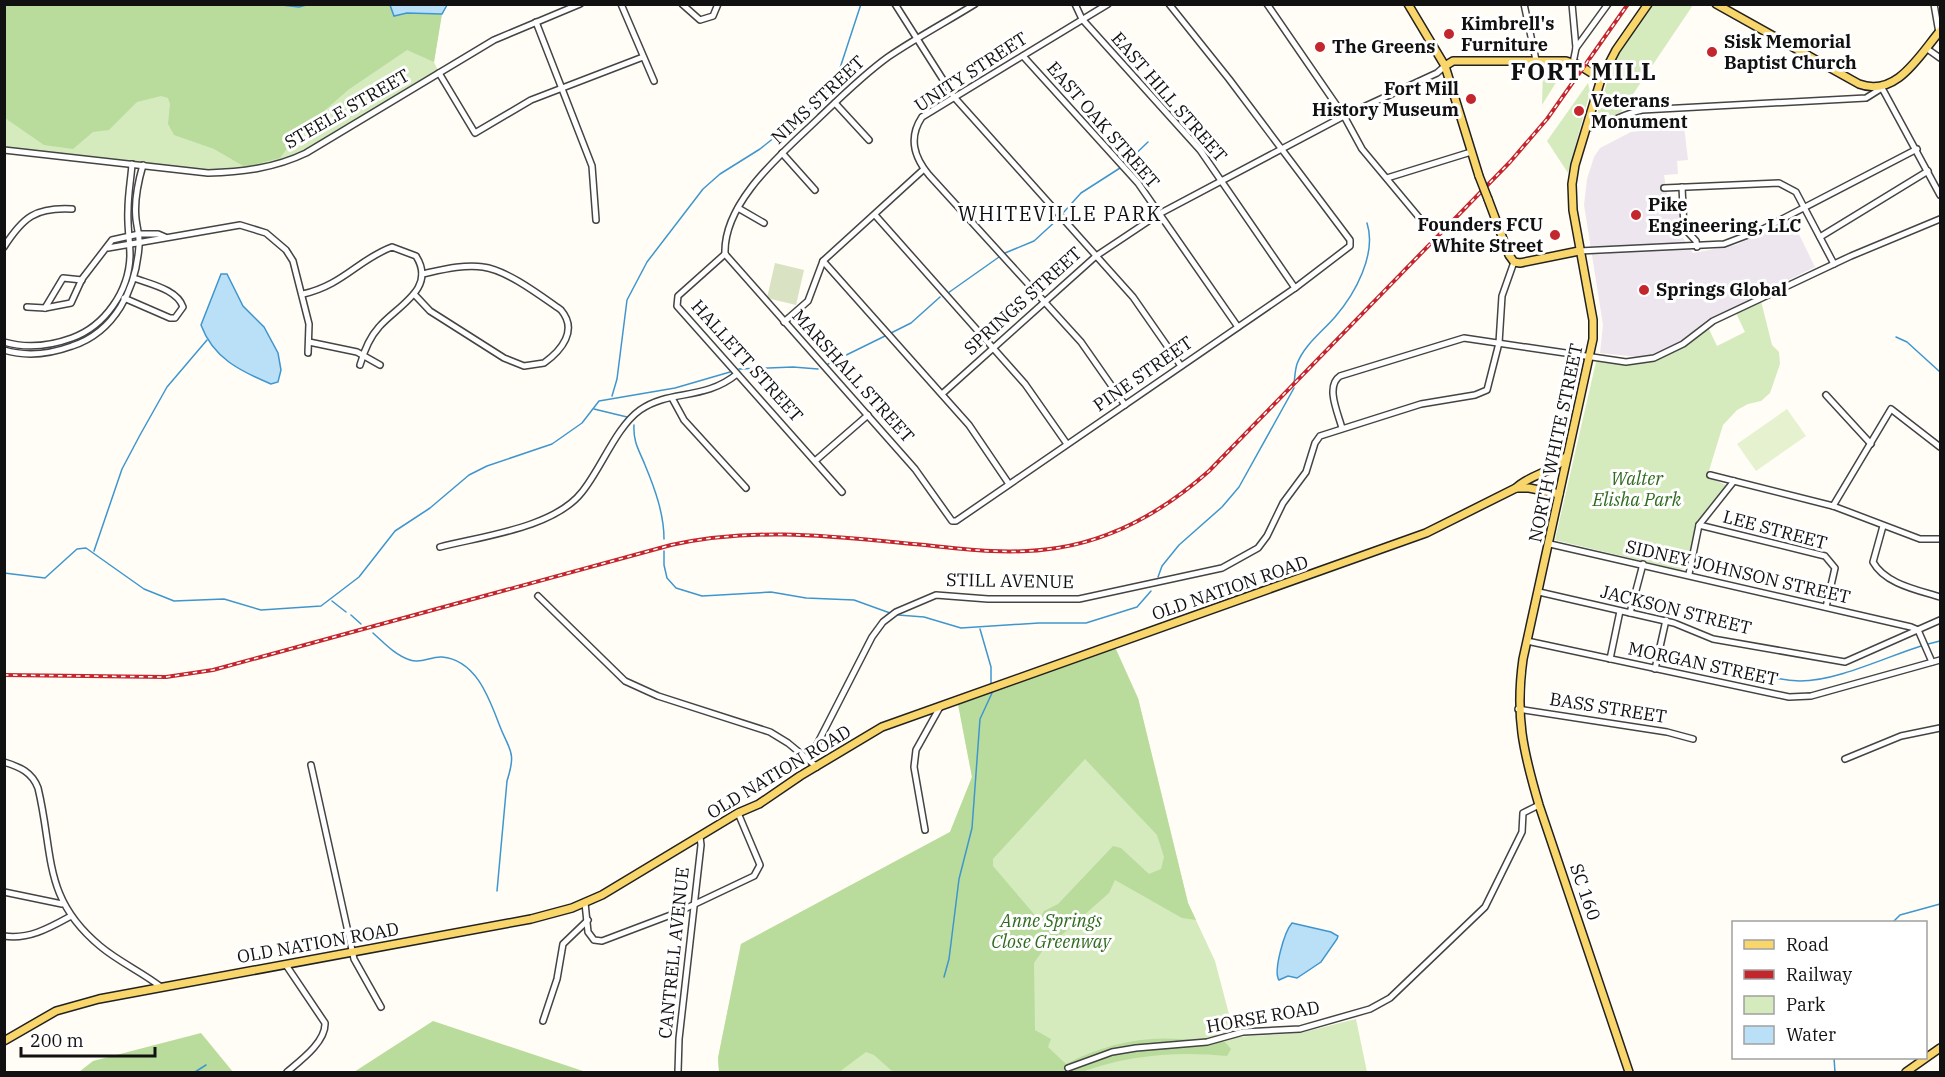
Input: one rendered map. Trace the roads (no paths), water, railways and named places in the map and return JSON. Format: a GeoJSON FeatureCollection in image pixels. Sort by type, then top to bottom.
{"type":"FeatureCollection","features":[{"type":"Feature","properties":{"kind":"main road"},"geometry":{"type":"LineString","coordinates":[[1408,4],[1445,66],[1470,152],[1509,255],[1514,262],[1520,263],[1579,252]]}},
{"type":"Feature","properties":{"kind":"main road","name":"NORTH WHITE STREET"},"geometry":{"type":"LineString","coordinates":[[1519,719],[1518,709],[1527,641],[1591,356],[1593,320],[1579,252],[1572,184],[1601,79],[1616,50],[1648,4]]}},
{"type":"Feature","properties":{"kind":"main road"},"geometry":{"type":"LineString","coordinates":[[1716,4],[1859,84],[1882,88],[1897,81],[1940,32]]}},
{"type":"Feature","properties":{"kind":"main road"},"geometry":{"type":"LineString","coordinates":[[1445,66],[1453,61],[1536,60],[1573,63],[1601,79]]}},
{"type":"Feature","properties":{"kind":"main road","name":"OLD NATION ROAD"},"geometry":{"type":"LineString","coordinates":[[4,1041],[56,1011],[99,999],[531,920],[585,903],[738,813],[759,804],[882,727],[1426,533],[1516,488],[1522,482],[1561,463],[1569,454]]}},
{"type":"Feature","properties":{"kind":"main road"},"geometry":{"type":"LineString","coordinates":[[1516,488],[1559,494]]}},
{"type":"Feature","properties":{"kind":"main road","name":"SC 160"},"geometry":{"type":"LineString","coordinates":[[1519,719],[1527,762],[1539,805],[1629,1072]]}},
{"type":"Feature","properties":{"kind":"main road"},"geometry":{"type":"LineString","coordinates":[[1927,1058],[1941,1048]]}},
{"type":"Feature","properties":{"kind":"main road"},"geometry":{"type":"LineString","coordinates":[[1906,1072],[1925,1059]]}},
{"type":"Feature","properties":{"kind":"street","name":"STEELE STREET"},"geometry":{"type":"LineString","coordinates":[[4,150],[208,173],[242,172],[286,162],[306,153],[494,40],[580,4]]}},
{"type":"Feature","properties":{"kind":"street"},"geometry":{"type":"LineString","coordinates":[[621,4],[654,81]]}},
{"type":"Feature","properties":{"kind":"street"},"geometry":{"type":"LineString","coordinates":[[682,4],[700,20],[712,16],[718,4]]}},
{"type":"Feature","properties":{"kind":"street"},"geometry":{"type":"LineString","coordinates":[[895,4],[954,98],[1133,297],[1181,366]]}},
{"type":"Feature","properties":{"kind":"street","name":"NIMS STREET"},"geometry":{"type":"LineString","coordinates":[[725,254],[728,229],[738,208],[782,153],[887,58],[975,4]]}},
{"type":"Feature","properties":{"kind":"street","name":"EAST HILL STREET"},"geometry":{"type":"LineString","coordinates":[[1075,4],[1082,20],[1200,150],[1295,288]]}},
{"type":"Feature","properties":{"kind":"street","name":"UNITY STREET"},"geometry":{"type":"LineString","coordinates":[[924,169],[914,148],[917,124],[922,117],[1108,4]]}},
{"type":"Feature","properties":{"kind":"street"},"geometry":{"type":"LineString","coordinates":[[1170,4],[1282,148]]}},
{"type":"Feature","properties":{"kind":"street"},"geometry":{"type":"LineString","coordinates":[[1267,4],[1344,116],[1362,149],[1427,226]]}},
{"type":"Feature","properties":{"kind":"street"},"geometry":{"type":"LineString","coordinates":[[1524,4],[1536,60]]}},
{"type":"Feature","properties":{"kind":"street"},"geometry":{"type":"LineString","coordinates":[[1572,4],[1576,48],[1573,63]]}},
{"type":"Feature","properties":{"kind":"street"},"geometry":{"type":"LineString","coordinates":[[1576,48],[1608,4]]}},
{"type":"Feature","properties":{"kind":"street"},"geometry":{"type":"LineString","coordinates":[[1934,4],[1940,32]]}},
{"type":"Feature","properties":{"kind":"street"},"geometry":{"type":"LineString","coordinates":[[536,22],[595,177],[596,220]]}},
{"type":"Feature","properties":{"kind":"street"},"geometry":{"type":"LineString","coordinates":[[1926,48],[1941,58]]}},
{"type":"Feature","properties":{"kind":"street","name":"EAST OAK STREET"},"geometry":{"type":"LineString","coordinates":[[1023,56],[1138,183],[1238,327]]}},
{"type":"Feature","properties":{"kind":"street"},"geometry":{"type":"LineString","coordinates":[[439,73],[475,133],[531,100],[643,57]]}},
{"type":"Feature","properties":{"kind":"street","name":"SPRINGS STREET"},"geometry":{"type":"LineString","coordinates":[[942,394],[1096,256],[1159,214],[1344,116],[1437,73],[1445,66]]}},
{"type":"Feature","properties":{"kind":"street"},"geometry":{"type":"LineString","coordinates":[[1586,129],[1600,126],[1629,112],[1642,110],[1866,98],[1882,88],[1941,195]]}},
{"type":"Feature","properties":{"kind":"street"},"geometry":{"type":"LineString","coordinates":[[835,103],[868,140]]}},
{"type":"Feature","properties":{"kind":"street","name":"PINE STREET"},"geometry":{"type":"LineString","coordinates":[[954,522],[1295,288],[1348,249],[1350,240],[1282,148]]}},
{"type":"Feature","properties":{"kind":"street"},"geometry":{"type":"LineString","coordinates":[[1579,252],[1724,244],[1745,237],[1805,208],[1917,149]]}},
{"type":"Feature","properties":{"kind":"street"},"geometry":{"type":"LineString","coordinates":[[1387,178],[1470,152]]}},
{"type":"Feature","properties":{"kind":"street"},"geometry":{"type":"LineString","coordinates":[[782,153],[815,190]]}},
{"type":"Feature","properties":{"kind":"street"},"geometry":{"type":"LineString","coordinates":[[4,342],[44,346],[80,335],[98,323],[120,296],[127,276],[128,208],[132,164]]}},
{"type":"Feature","properties":{"kind":"street"},"geometry":{"type":"LineString","coordinates":[[4,350],[25,354],[52,353],[84,341],[103,329],[126,299],[134,279],[139,244],[136,206],[143,165]]}},
{"type":"Feature","properties":{"kind":"street"},"geometry":{"type":"LineString","coordinates":[[784,322],[808,301],[823,261],[924,169],[1081,342],[1125,405]]}},
{"type":"Feature","properties":{"kind":"street"},"geometry":{"type":"LineString","coordinates":[[1820,237],[1928,171]]}},
{"type":"Feature","properties":{"kind":"street"},"geometry":{"type":"LineString","coordinates":[[1664,188],[1779,183],[1796,192],[1834,264]]}},
{"type":"Feature","properties":{"kind":"street"},"geometry":{"type":"LineString","coordinates":[[1682,188],[1684,228],[1698,247]]}},
{"type":"Feature","properties":{"kind":"street"},"geometry":{"type":"LineString","coordinates":[[738,208],[764,223]]}},
{"type":"Feature","properties":{"kind":"street"},"geometry":{"type":"LineString","coordinates":[[4,247],[7,236],[26,219],[49,209],[72,209]]}},
{"type":"Feature","properties":{"kind":"street"},"geometry":{"type":"LineString","coordinates":[[875,215],[1025,384],[1067,444]]}},
{"type":"Feature","properties":{"kind":"street"},"geometry":{"type":"LineString","coordinates":[[1342,428],[1332,389],[1338,377],[1464,338],[1626,362],[1660,356],[1683,344],[1713,321],[1834,264],[1941,219]]}},
{"type":"Feature","properties":{"kind":"street"},"geometry":{"type":"LineString","coordinates":[[108,248],[159,241],[165,237],[240,225],[266,232],[286,250],[293,261],[309,324],[308,353]]}},
{"type":"Feature","properties":{"kind":"street"},"geometry":{"type":"LineString","coordinates":[[27,307],[45,308],[71,303],[82,280],[112,240],[139,234],[158,234],[165,237]]}},
{"type":"Feature","properties":{"kind":"street"},"geometry":{"type":"LineString","coordinates":[[303,294],[335,283],[381,251],[392,247],[416,256],[422,274],[414,294],[378,328],[360,365]]}},
{"type":"Feature","properties":{"kind":"street","name":"MARSHALL STREET"},"geometry":{"type":"LineString","coordinates":[[725,254],[915,469],[954,522]]}},
{"type":"Feature","properties":{"kind":"street","name":"HALLETT STREET"},"geometry":{"type":"LineString","coordinates":[[725,254],[678,296],[676,303],[842,492]]}},
{"type":"Feature","properties":{"kind":"street"},"geometry":{"type":"LineString","coordinates":[[823,261],[969,425],[1009,484]]}},
{"type":"Feature","properties":{"kind":"street"},"geometry":{"type":"LineString","coordinates":[[1499,343],[1502,296],[1514,262]]}},
{"type":"Feature","properties":{"kind":"street"},"geometry":{"type":"LineString","coordinates":[[414,294],[430,311],[517,365],[544,363],[565,342],[569,333],[567,316],[561,310],[495,270],[481,266],[422,274]]}},
{"type":"Feature","properties":{"kind":"street"},"geometry":{"type":"LineString","coordinates":[[120,296],[170,318],[175,318],[183,307],[181,300],[173,294],[127,276]]}},
{"type":"Feature","properties":{"kind":"street"},"geometry":{"type":"LineString","coordinates":[[45,308],[63,278],[82,280]]}},
{"type":"Feature","properties":{"kind":"street"},"geometry":{"type":"LineString","coordinates":[[80,335],[84,341]]}},
{"type":"Feature","properties":{"kind":"street"},"geometry":{"type":"LineString","coordinates":[[309,342],[363,355],[380,365]]}},
{"type":"Feature","properties":{"kind":"street","name":"STILL AVENUE"},"geometry":{"type":"LineString","coordinates":[[809,760],[872,637],[883,622],[896,612],[936,595],[988,599],[1078,598],[1222,568],[1258,548],[1267,536],[1283,503],[1306,472],[1317,440],[1324,434],[1421,404],[1482,393],[1489,384],[1499,343]]}},
{"type":"Feature","properties":{"kind":"street"},"geometry":{"type":"LineString","coordinates":[[440,547],[531,523],[564,509],[582,492],[635,414],[651,404],[719,388],[737,374]]}},
{"type":"Feature","properties":{"kind":"street"},"geometry":{"type":"LineString","coordinates":[[1826,395],[1871,444]]}},
{"type":"Feature","properties":{"kind":"street"},"geometry":{"type":"LineString","coordinates":[[672,398],[684,420],[746,488]]}},
{"type":"Feature","properties":{"kind":"street"},"geometry":{"type":"LineString","coordinates":[[1833,506],[1891,409],[1941,447]]}},
{"type":"Feature","properties":{"kind":"street"},"geometry":{"type":"LineString","coordinates":[[816,461],[868,415]]}},
{"type":"Feature","properties":{"kind":"street"},"geometry":{"type":"LineString","coordinates":[[1710,475],[1833,506],[1920,539],[1941,539]]}},
{"type":"Feature","properties":{"kind":"street"},"geometry":{"type":"LineString","coordinates":[[1689,574],[1699,525],[1734,481]]}},
{"type":"Feature","properties":{"kind":"street","name":"LEE STREET"},"geometry":{"type":"LineString","coordinates":[[1699,525],[1825,556],[1835,568],[1826,607]]}},
{"type":"Feature","properties":{"kind":"street"},"geometry":{"type":"LineString","coordinates":[[1883,526],[1873,562],[1878,571],[1889,579],[1941,597]]}},
{"type":"Feature","properties":{"kind":"street","name":"SIDNEY JOHNSON STREET"},"geometry":{"type":"LineString","coordinates":[[1550,544],[1689,574],[1911,627],[1918,631]]}},
{"type":"Feature","properties":{"kind":"street"},"geometry":{"type":"LineString","coordinates":[[1630,613],[1643,564]]}},
{"type":"Feature","properties":{"kind":"street","name":"JACKSON STREET"},"geometry":{"type":"LineString","coordinates":[[1539,592],[1666,620],[1713,639],[1845,662],[1941,620]]}},
{"type":"Feature","properties":{"kind":"street"},"geometry":{"type":"LineString","coordinates":[[538,596],[626,681],[658,696],[771,732],[817,767]]}},
{"type":"Feature","properties":{"kind":"street"},"geometry":{"type":"LineString","coordinates":[[1610,659],[1620,611]]}},
{"type":"Feature","properties":{"kind":"street"},"geometry":{"type":"LineString","coordinates":[[1655,669],[1666,620]]}},
{"type":"Feature","properties":{"kind":"street"},"geometry":{"type":"LineString","coordinates":[[1918,631],[1932,662]]}},
{"type":"Feature","properties":{"kind":"street","name":"MORGAN STREET"},"geometry":{"type":"LineString","coordinates":[[1527,641],[1789,697],[1811,696],[1941,660]]}},
{"type":"Feature","properties":{"kind":"street"},"geometry":{"type":"LineString","coordinates":[[925,830],[914,767],[916,750],[941,705]]}},
{"type":"Feature","properties":{"kind":"street","name":"BASS STREET"},"geometry":{"type":"LineString","coordinates":[[1518,709],[1667,732],[1693,739]]}},
{"type":"Feature","properties":{"kind":"street"},"geometry":{"type":"LineString","coordinates":[[1845,759],[1901,736],[1941,728]]}},
{"type":"Feature","properties":{"kind":"street"},"geometry":{"type":"LineString","coordinates":[[4,762],[26,771],[35,779],[54,880],[62,904],[98,944],[161,987]]}},
{"type":"Feature","properties":{"kind":"street"},"geometry":{"type":"LineString","coordinates":[[311,765],[353,952],[357,965],[375,992],[381,1007]]}},
{"type":"Feature","properties":{"kind":"street","name":"HORSE ROAD"},"geometry":{"type":"LineString","coordinates":[[1068,1068],[1112,1052],[1207,1042],[1243,1032],[1300,1029],[1370,1009],[1390,998],[1485,907],[1522,832],[1523,813],[1539,805]]}},
{"type":"Feature","properties":{"kind":"street"},"geometry":{"type":"LineString","coordinates":[[585,903],[591,938],[603,941],[695,905],[754,876],[760,868],[738,813]]}},
{"type":"Feature","properties":{"kind":"street","name":"CANTRELL AVENUE"},"geometry":{"type":"LineString","coordinates":[[678,1072],[700,837]]}},
{"type":"Feature","properties":{"kind":"street"},"geometry":{"type":"LineString","coordinates":[[4,892],[62,904]]}},
{"type":"Feature","properties":{"kind":"street"},"geometry":{"type":"LineString","coordinates":[[4,936],[19,937],[34,933],[71,916]]}},
{"type":"Feature","properties":{"kind":"street"},"geometry":{"type":"LineString","coordinates":[[543,1021],[557,979],[563,944],[588,920]]}},
{"type":"Feature","properties":{"kind":"street"},"geometry":{"type":"LineString","coordinates":[[286,965],[325,1023],[325,1030],[317,1043],[287,1072]]}},
{"type":"Feature","properties":{"kind":"water"},"geometry":{"type":"Polygon","coordinates":[[[390,4],[447,5],[442,14],[407,13],[394,16],[390,4]]]}},
{"type":"Feature","properties":{"kind":"water"},"geometry":{"type":"Polygon","coordinates":[[[221,274],[227,274],[243,306],[264,327],[278,353],[281,370],[278,382],[271,384],[238,368],[220,355],[206,336],[201,325],[221,274]]]}},
{"type":"Feature","properties":{"kind":"water"},"geometry":{"type":"Polygon","coordinates":[[[1292,923],[1331,932],[1338,936],[1321,962],[1297,978],[1288,976],[1279,980],[1277,969],[1280,952],[1292,923]]]}},
{"type":"Feature","properties":{"kind":"waterway"},"geometry":{"type":"LineString","coordinates":[[273,4],[299,7],[310,4]]}},
{"type":"Feature","properties":{"kind":"waterway"},"geometry":{"type":"LineString","coordinates":[[612,396],[617,379],[627,300],[647,262],[703,189],[720,174],[760,149],[820,101],[840,68],[861,4]]}},
{"type":"Feature","properties":{"kind":"waterway"},"geometry":{"type":"LineString","coordinates":[[1125,164],[1148,142]]}},
{"type":"Feature","properties":{"kind":"waterway"},"geometry":{"type":"LineString","coordinates":[[1063,213],[1081,193],[1120,168]]}},
{"type":"Feature","properties":{"kind":"waterway"},"geometry":{"type":"LineString","coordinates":[[1005,253],[1034,241],[1058,219]]}},
{"type":"Feature","properties":{"kind":"waterway"},"geometry":{"type":"LineString","coordinates":[[1294,383],[1300,357],[1343,308],[1357,285],[1369,248],[1367,223]]}},
{"type":"Feature","properties":{"kind":"waterway"},"geometry":{"type":"LineString","coordinates":[[948,293],[999,257]]}},
{"type":"Feature","properties":{"kind":"waterway"},"geometry":{"type":"LineString","coordinates":[[891,333],[911,323],[940,297]]}},
{"type":"Feature","properties":{"kind":"waterway"},"geometry":{"type":"LineString","coordinates":[[828,364],[885,336]]}},
{"type":"Feature","properties":{"kind":"waterway"},"geometry":{"type":"LineString","coordinates":[[1896,337],[1907,342],[1940,372]]}},
{"type":"Feature","properties":{"kind":"waterway"},"geometry":{"type":"LineString","coordinates":[[94,551],[122,469],[140,435],[167,387],[207,340]]}},
{"type":"Feature","properties":{"kind":"waterway"},"geometry":{"type":"LineString","coordinates":[[739,369],[793,367],[818,369]]}},
{"type":"Feature","properties":{"kind":"waterway"},"geometry":{"type":"LineString","coordinates":[[4,573],[45,578],[77,549],[86,548],[144,589],[174,601],[224,599],[261,610],[321,606],[359,577],[395,531],[430,508],[469,475],[487,466],[552,444],[582,423],[599,401],[675,388],[730,372]]}},
{"type":"Feature","properties":{"kind":"waterway"},"geometry":{"type":"LineString","coordinates":[[1158,577],[1162,566],[1179,545],[1222,507],[1239,487],[1294,388]]}},
{"type":"Feature","properties":{"kind":"waterway"},"geometry":{"type":"LineString","coordinates":[[594,409],[627,417]]}},
{"type":"Feature","properties":{"kind":"waterway"},"geometry":{"type":"LineString","coordinates":[[634,425],[637,446],[658,502],[664,539]]}},
{"type":"Feature","properties":{"kind":"waterway"},"geometry":{"type":"LineString","coordinates":[[664,551],[667,578],[676,588],[702,596],[771,592],[806,598],[854,600],[890,613]]}},
{"type":"Feature","properties":{"kind":"waterway"},"geometry":{"type":"LineString","coordinates":[[898,615],[924,617],[961,628],[1039,623],[1086,623],[1137,607],[1151,591]]}},
{"type":"Feature","properties":{"kind":"waterway"},"geometry":{"type":"LineString","coordinates":[[332,601],[346,612]]}},
{"type":"Feature","properties":{"kind":"waterway"},"geometry":{"type":"LineString","coordinates":[[351,615],[361,624]]}},
{"type":"Feature","properties":{"kind":"waterway"},"geometry":{"type":"LineString","coordinates":[[980,629],[991,667],[991,683]]}},
{"type":"Feature","properties":{"kind":"waterway"},"geometry":{"type":"LineString","coordinates":[[373,633],[395,652],[410,660],[419,661],[442,657],[464,665],[486,692],[512,756],[507,781],[497,891]]}},
{"type":"Feature","properties":{"kind":"waterway"},"geometry":{"type":"LineString","coordinates":[[1928,644],[1940,641]]}},
{"type":"Feature","properties":{"kind":"waterway"},"geometry":{"type":"LineString","coordinates":[[1732,665],[1766,676],[1800,681],[1814,680],[1845,673],[1921,646]]}},
{"type":"Feature","properties":{"kind":"waterway"},"geometry":{"type":"LineString","coordinates":[[944,977],[949,959],[959,879],[972,828],[980,719],[992,693]]}},
{"type":"Feature","properties":{"kind":"waterway"},"geometry":{"type":"LineString","coordinates":[[1894,921],[1900,915],[1940,904]]}},
{"type":"Feature","properties":{"kind":"waterway"},"geometry":{"type":"LineString","coordinates":[[1834,1059],[1835,1072]]}},
{"type":"Feature","properties":{"kind":"waterway"},"geometry":{"type":"LineString","coordinates":[[195,1072],[206,1065]]}},
{"type":"Feature","properties":{"kind":"railway"},"geometry":{"type":"LineString","coordinates":[[4,675],[166,677],[213,670],[671,545],[704,539],[798,535],[974,550],[1024,551],[1078,544],[1119,530],[1157,510],[1209,471],[1510,162],[1547,119],[1628,4]]}},
{"type":"Feature","properties":{"kind":"place","name":"Kimbrell's Furniture"},"geometry":{"type":"Point","coordinates":[1449,34]}},
{"type":"Feature","properties":{"kind":"place","name":"The Greens"},"geometry":{"type":"Point","coordinates":[1320,47]}},
{"type":"Feature","properties":{"kind":"place","name":"Sisk Memorial Baptist Church"},"geometry":{"type":"Point","coordinates":[1712,52]}},
{"type":"Feature","properties":{"kind":"place","name":"Fort Mill History Museum"},"geometry":{"type":"Point","coordinates":[1471,99]}},
{"type":"Feature","properties":{"kind":"place","name":"Veterans Monument"},"geometry":{"type":"Point","coordinates":[1579,111]}},
{"type":"Feature","properties":{"kind":"place","name":"Pike Engineering, LLC"},"geometry":{"type":"Point","coordinates":[1636,215]}},
{"type":"Feature","properties":{"kind":"place","name":"Founders FCU White Street"},"geometry":{"type":"Point","coordinates":[1555,235]}},
{"type":"Feature","properties":{"kind":"place","name":"Springs Global"},"geometry":{"type":"Point","coordinates":[1644,290]}},
{"type":"Feature","properties":{"kind":"district","name":"FORT MILL"},"geometry":{"type":"Point","coordinates":[1584,72]}},
{"type":"Feature","properties":{"kind":"district","name":"WHITEVILLE PARK"},"geometry":{"type":"Point","coordinates":[1060,214]}},
{"type":"Feature","properties":{"kind":"park label","name":"Walter Elisha Park"},"geometry":{"type":"Point","coordinates":[1637,489]}},
{"type":"Feature","properties":{"kind":"park label","name":"Anne Springs Close Greenway"},"geometry":{"type":"Point","coordinates":[1051,931]}}]}
